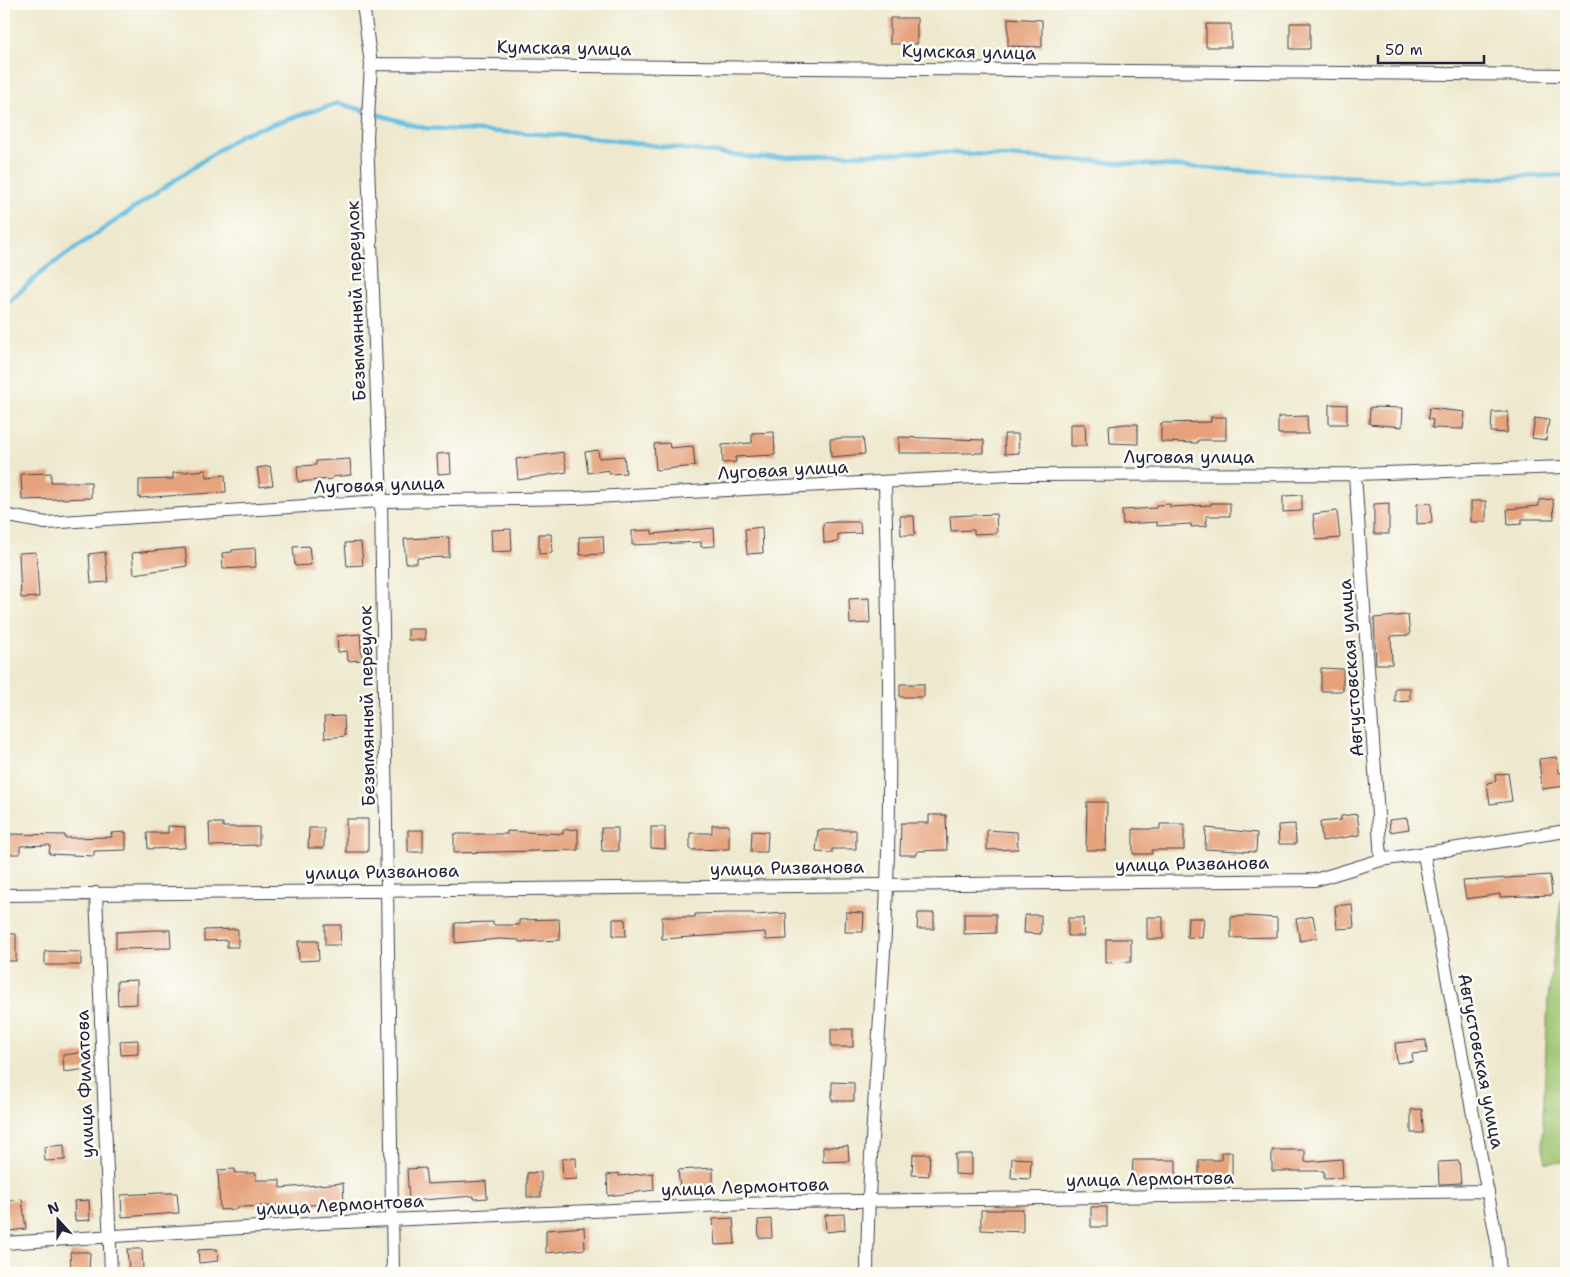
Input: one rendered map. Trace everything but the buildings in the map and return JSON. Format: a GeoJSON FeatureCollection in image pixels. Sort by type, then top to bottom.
{"type":"FeatureCollection","features":[{"type":"Feature","properties":{"kind":"street","name":"Безымянный переулок"},"geometry":{"type":"LineString","coordinates":[[363,4],[371,64],[368,138],[381,501],[393,1273]]}},
{"type":"Feature","properties":{"kind":"street","name":"Кумская улица"},"geometry":{"type":"LineString","coordinates":[[371,64],[1566,74]]}},
{"type":"Feature","properties":{"kind":"street","name":"Луговая улица"},"geometry":{"type":"LineString","coordinates":[[4,515],[46,524],[381,501],[576,498],[1012,475],[1355,474],[1566,467]]}},
{"type":"Feature","properties":{"kind":"street","name":"Августовская улица"},"geometry":{"type":"LineString","coordinates":[[1355,474],[1382,860]]}},
{"type":"Feature","properties":{"kind":"street"},"geometry":{"type":"LineString","coordinates":[[866,1273],[868,1200],[887,884],[889,664],[885,482]]}},
{"type":"Feature","properties":{"kind":"street","name":"улица Ризванова"},"geometry":{"type":"LineString","coordinates":[[4,894],[1315,880],[1382,860],[1424,855],[1566,831]]}},
{"type":"Feature","properties":{"kind":"street","name":"Августовская улица"},"geometry":{"type":"LineString","coordinates":[[1424,855],[1488,1191],[1498,1247],[1500,1273]]}},
{"type":"Feature","properties":{"kind":"street","name":"улица Филатова"},"geometry":{"type":"LineString","coordinates":[[96,893],[111,1273]]}},
{"type":"Feature","properties":{"kind":"street","name":"улица Лермонтова"},"geometry":{"type":"LineString","coordinates":[[4,1243],[391,1220],[868,1200],[1488,1191]]}},
{"type":"Feature","properties":{"kind":"green space"},"geometry":{"type":"Polygon","coordinates":[[[1566,863],[1566,1162],[1546,1163],[1542,1144],[1548,998],[1566,863]]]}},
{"type":"Feature","properties":{"kind":"waterway"},"geometry":{"type":"LineString","coordinates":[[4,306],[45,269],[242,134],[338,103],[424,128],[577,136],[757,158],[937,152],[1422,181],[1566,175]]}}]}
